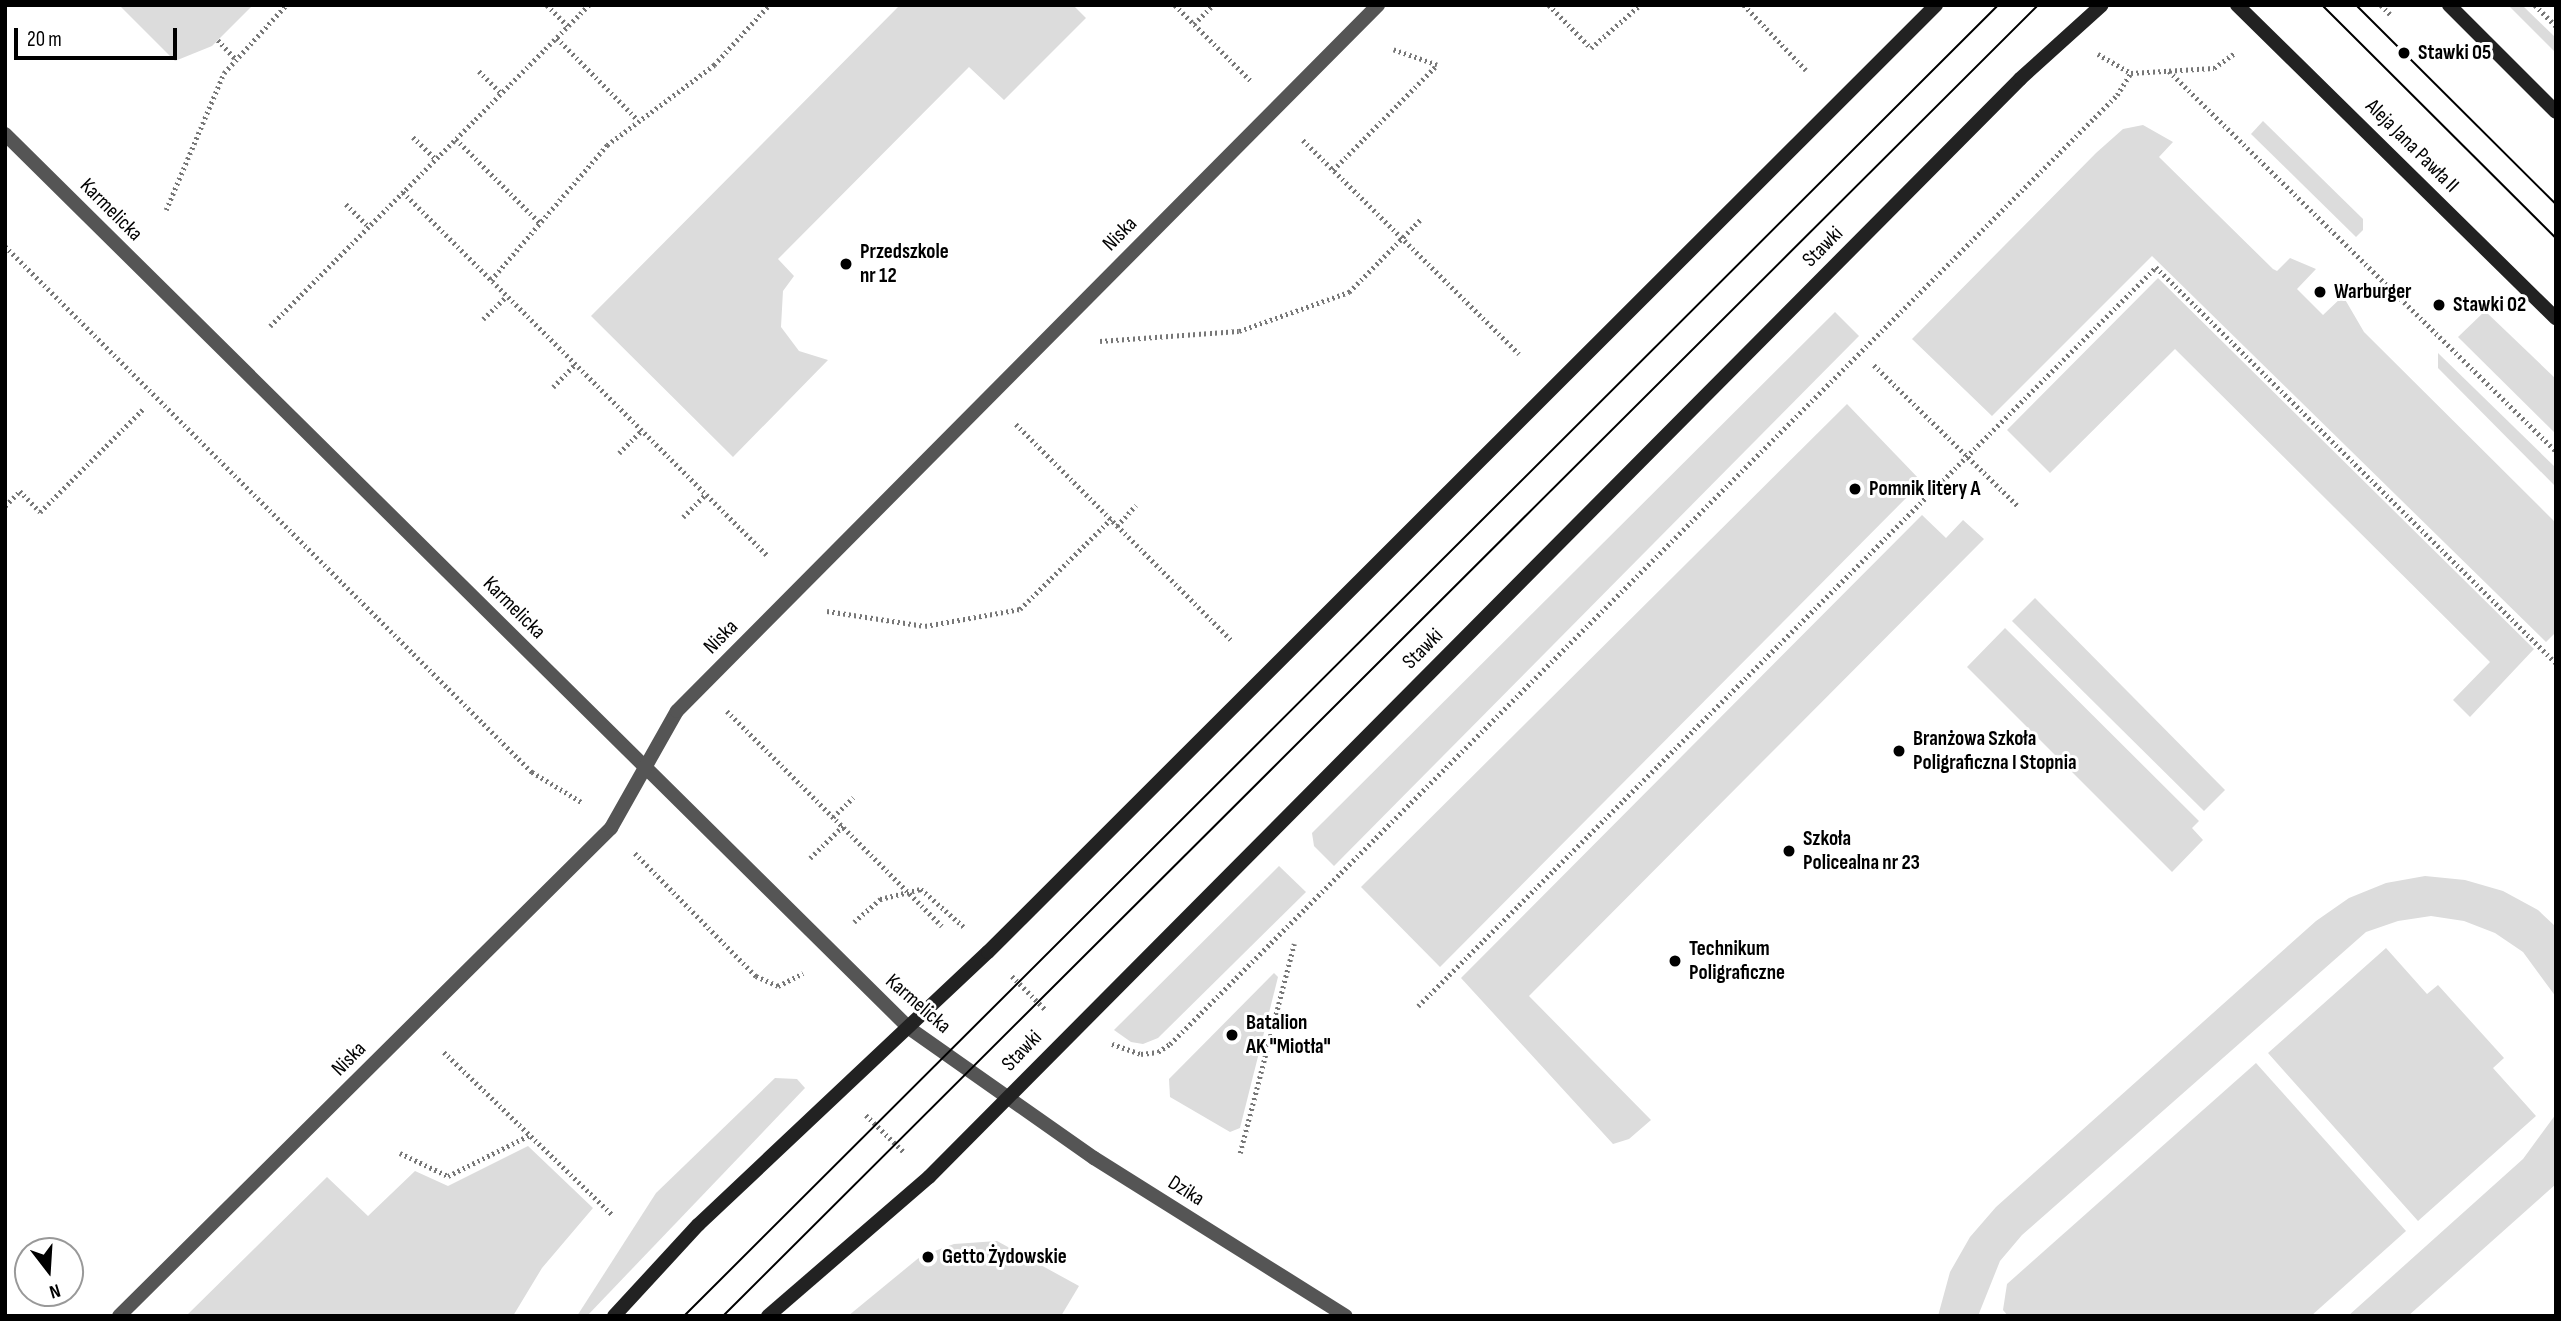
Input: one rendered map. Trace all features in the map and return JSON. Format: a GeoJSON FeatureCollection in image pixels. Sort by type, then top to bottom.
{"type":"FeatureCollection","features":[{"type":"Feature","properties":{"kind":"street","name":"Niska"},"geometry":{"type":"LineString","coordinates":[[118,1316],[611,828],[677,711],[1378,5]]}},
{"type":"Feature","properties":{"kind":"street"},"geometry":{"type":"LineString","coordinates":[[614,1316],[698,1225],[988,952],[1936,5]]}},
{"type":"Feature","properties":{"kind":"street","name":"Stawki"},"geometry":{"type":"LineString","coordinates":[[768,1316],[929,1177],[2020,79],[2102,5]]}},
{"type":"Feature","properties":{"kind":"street","name":"Aleja Jana Pawła II"},"geometry":{"type":"LineString","coordinates":[[2237,5],[2556,318]]}},
{"type":"Feature","properties":{"kind":"street"},"geometry":{"type":"LineString","coordinates":[[2449,5],[2556,112]]}},
{"type":"Feature","properties":{"kind":"street","name":"Karmelicka"},"geometry":{"type":"LineString","coordinates":[[5,134],[909,1028],[1006,1097]]}},
{"type":"Feature","properties":{"kind":"street","name":"Dzika"},"geometry":{"type":"LineString","coordinates":[[1006,1097],[1346,1316]]}},
{"type":"Feature","properties":{"kind":"path"},"geometry":{"type":"LineString","coordinates":[[166,210],[224,73],[286,5]]}},
{"type":"Feature","properties":{"kind":"path"},"geometry":{"type":"LineString","coordinates":[[547,5],[568,26]]}},
{"type":"Feature","properties":{"kind":"path"},"geometry":{"type":"LineString","coordinates":[[270,326],[589,5]]}},
{"type":"Feature","properties":{"kind":"path"},"geometry":{"type":"LineString","coordinates":[[491,280],[607,145],[637,119],[714,65],[769,5]]}},
{"type":"Feature","properties":{"kind":"path"},"geometry":{"type":"LineString","coordinates":[[1175,5],[1257,86]]}},
{"type":"Feature","properties":{"kind":"path"},"geometry":{"type":"LineString","coordinates":[[1194,24],[1213,5]]}},
{"type":"Feature","properties":{"kind":"path"},"geometry":{"type":"LineString","coordinates":[[1549,5],[1591,48],[1640,5]]}},
{"type":"Feature","properties":{"kind":"path"},"geometry":{"type":"LineString","coordinates":[[1744,5],[1806,70]]}},
{"type":"Feature","properties":{"kind":"path"},"geometry":{"type":"LineString","coordinates":[[2381,5],[2390,14]]}},
{"type":"Feature","properties":{"kind":"path"},"geometry":{"type":"LineString","coordinates":[[2535,5],[2556,26]]}},
{"type":"Feature","properties":{"kind":"path"},"geometry":{"type":"LineString","coordinates":[[556,37],[637,119]]}},
{"type":"Feature","properties":{"kind":"path"},"geometry":{"type":"LineString","coordinates":[[218,40],[236,59]]}},
{"type":"Feature","properties":{"kind":"path"},"geometry":{"type":"LineString","coordinates":[[1333,170],[1437,65],[1394,50]]}},
{"type":"Feature","properties":{"kind":"path"},"geometry":{"type":"LineString","coordinates":[[2095,52],[2131,73],[2214,68],[2232,57]]}},
{"type":"Feature","properties":{"kind":"path"},"geometry":{"type":"LineString","coordinates":[[479,71],[501,93]]}},
{"type":"Feature","properties":{"kind":"path"},"geometry":{"type":"LineString","coordinates":[[2169,71],[2556,451]]}},
{"type":"Feature","properties":{"kind":"path"},"geometry":{"type":"LineString","coordinates":[[845,931],[880,899],[906,890],[921,890],[935,898],[1046,1010],[1129,1053],[1158,1052],[1170,1044],[2117,95],[2131,73]]}},
{"type":"Feature","properties":{"kind":"path"},"geometry":{"type":"LineString","coordinates":[[413,137],[436,159]]}},
{"type":"Feature","properties":{"kind":"path"},"geometry":{"type":"LineString","coordinates":[[456,139],[540,223]]}},
{"type":"Feature","properties":{"kind":"path"},"geometry":{"type":"LineString","coordinates":[[1303,140],[1519,354]]}},
{"type":"Feature","properties":{"kind":"path"},"geometry":{"type":"LineString","coordinates":[[403,192],[767,555]]}},
{"type":"Feature","properties":{"kind":"path"},"geometry":{"type":"LineString","coordinates":[[346,204],[368,226]]}},
{"type":"Feature","properties":{"kind":"path"},"geometry":{"type":"LineString","coordinates":[[1100,341],[1239,331],[1349,292],[1421,219]]}},
{"type":"Feature","properties":{"kind":"path"},"geometry":{"type":"LineString","coordinates":[[5,246],[533,772],[588,806]]}},
{"type":"Feature","properties":{"kind":"path"},"geometry":{"type":"LineString","coordinates":[[1419,1006],[2156,267],[2556,663]]}},
{"type":"Feature","properties":{"kind":"path"},"geometry":{"type":"LineString","coordinates":[[483,319],[507,296]]}},
{"type":"Feature","properties":{"kind":"path"},"geometry":{"type":"LineString","coordinates":[[553,387],[575,364]]}},
{"type":"Feature","properties":{"kind":"path"},"geometry":{"type":"LineString","coordinates":[[1874,365],[2018,506]]}},
{"type":"Feature","properties":{"kind":"path"},"geometry":{"type":"LineString","coordinates":[[5,506],[20,491],[40,512],[144,408]]}},
{"type":"Feature","properties":{"kind":"path"},"geometry":{"type":"LineString","coordinates":[[1016,424],[1231,640]]}},
{"type":"Feature","properties":{"kind":"path"},"geometry":{"type":"LineString","coordinates":[[619,453],[642,430]]}},
{"type":"Feature","properties":{"kind":"path"},"geometry":{"type":"LineString","coordinates":[[683,517],[706,494]]}},
{"type":"Feature","properties":{"kind":"path"},"geometry":{"type":"LineString","coordinates":[[1117,526],[1136,505]]}},
{"type":"Feature","properties":{"kind":"path"},"geometry":{"type":"LineString","coordinates":[[827,611],[925,626],[1020,608],[1111,519]]}},
{"type":"Feature","properties":{"kind":"path"},"geometry":{"type":"LineString","coordinates":[[727,710],[942,926]]}},
{"type":"Feature","properties":{"kind":"path"},"geometry":{"type":"LineString","coordinates":[[833,817],[853,798]]}},
{"type":"Feature","properties":{"kind":"path"},"geometry":{"type":"LineString","coordinates":[[810,858],[842,826]]}},
{"type":"Feature","properties":{"kind":"path"},"geometry":{"type":"LineString","coordinates":[[631,849],[756,976],[778,986],[802,975]]}},
{"type":"Feature","properties":{"kind":"path"},"geometry":{"type":"LineString","coordinates":[[1241,1153],[1294,944]]}},
{"type":"Feature","properties":{"kind":"path"},"geometry":{"type":"LineString","coordinates":[[444,1052],[612,1215]]}},
{"type":"Feature","properties":{"kind":"path"},"geometry":{"type":"LineString","coordinates":[[842,1090],[929,1177]]}},
{"type":"Feature","properties":{"kind":"path"},"geometry":{"type":"LineString","coordinates":[[400,1153],[448,1176],[530,1135]]}},
{"type":"Feature","properties":{"kind":"shaded area"},"geometry":{"type":"Polygon","coordinates":[[[119,5],[253,5],[212,46],[175,61],[119,5]]]}},
{"type":"Feature","properties":{"kind":"shaded area"},"geometry":{"type":"Polygon","coordinates":[[[900,5],[1073,5],[1086,18],[1004,100],[969,67],[778,259],[794,276],[783,291],[781,327],[799,351],[828,360],[733,457],[591,316],[900,5]]]}},
{"type":"Feature","properties":{"kind":"shaded area"},"geometry":{"type":"Polygon","coordinates":[[[2508,5],[2522,5],[2556,38],[2556,53],[2508,5]]]}},
{"type":"Feature","properties":{"kind":"shaded area"},"geometry":{"type":"Polygon","coordinates":[[[2263,121],[2363,219],[2363,230],[2356,237],[2251,134],[2263,121]]]}},
{"type":"Feature","properties":{"kind":"shaded area"},"geometry":{"type":"Polygon","coordinates":[[[2143,125],[2173,142],[2159,157],[2273,269],[2277,271],[2290,258],[2316,269],[2297,289],[2323,315],[2343,296],[2364,332],[2556,523],[2556,632],[2546,642],[2152,256],[1992,416],[1912,339],[2096,153],[2123,129],[2143,125]]]}},
{"type":"Feature","properties":{"kind":"shaded area"},"geometry":{"type":"Polygon","coordinates":[[[2158,278],[2534,649],[2470,717],[2453,700],[2490,662],[2175,349],[2050,473],[2007,430],[2158,278]]]}},
{"type":"Feature","properties":{"kind":"shaded area"},"geometry":{"type":"Polygon","coordinates":[[[2485,311],[2556,379],[2556,434],[2458,337],[2485,311]]]}},
{"type":"Feature","properties":{"kind":"shaded area"},"geometry":{"type":"Polygon","coordinates":[[[1835,312],[1859,336],[1334,866],[1314,846],[1312,833],[1835,312]]]}},
{"type":"Feature","properties":{"kind":"shaded area"},"geometry":{"type":"Polygon","coordinates":[[[2438,353],[2556,468],[2556,487],[2438,368],[2438,353]]]}},
{"type":"Feature","properties":{"kind":"shaded area"},"geometry":{"type":"Polygon","coordinates":[[[1847,404],[1922,482],[1440,967],[1361,887],[1847,404]]]}},
{"type":"Feature","properties":{"kind":"shaded area"},"geometry":{"type":"Polygon","coordinates":[[[1922,515],[1946,538],[1963,520],[1984,539],[1529,996],[1651,1120],[1629,1139],[1613,1144],[1461,978],[1922,515]]]}},
{"type":"Feature","properties":{"kind":"shaded area"},"geometry":{"type":"Polygon","coordinates":[[[2035,598],[2225,790],[2204,811],[2012,621],[2035,598]]]}},
{"type":"Feature","properties":{"kind":"shaded area"},"geometry":{"type":"Polygon","coordinates":[[[2005,628],[2199,821],[2192,828],[2203,840],[2172,872],[1967,667],[2005,628]]]}},
{"type":"Feature","properties":{"kind":"shaded area"},"geometry":{"type":"Polygon","coordinates":[[[1279,866],[1306,892],[1158,1038],[1143,1044],[1131,1042],[1114,1030],[1279,866]]]}},
{"type":"Feature","properties":{"kind":"shaded area"},"geometry":{"type":"Polygon","coordinates":[[[2425,876],[2465,880],[2503,891],[2538,910],[2556,927],[2556,997],[2523,952],[2495,933],[2464,921],[2431,916],[2398,921],[2366,932],[2022,1235],[2000,1261],[1978,1316],[1938,1316],[1950,1272],[1970,1237],[1996,1207],[2316,921],[2349,898],[2386,883],[2425,876]]]}},
{"type":"Feature","properties":{"kind":"shaded area"},"geometry":{"type":"Polygon","coordinates":[[[2386,948],[2427,994],[2438,985],[2504,1058],[2493,1068],[2536,1116],[2418,1221],[2268,1053],[2386,948]]]}},
{"type":"Feature","properties":{"kind":"shaded area"},"geometry":{"type":"Polygon","coordinates":[[[1274,973],[1278,977],[1240,1128],[1230,1132],[1170,1097],[1169,1079],[1274,973]]]}},
{"type":"Feature","properties":{"kind":"shaded area"},"geometry":{"type":"Polygon","coordinates":[[[2256,1063],[2406,1231],[2311,1316],[2008,1316],[2003,1310],[2007,1284],[2256,1063]]]}},
{"type":"Feature","properties":{"kind":"shaded area"},"geometry":{"type":"Polygon","coordinates":[[[775,1078],[797,1079],[805,1088],[587,1316],[577,1316],[656,1193],[775,1078]]]}},
{"type":"Feature","properties":{"kind":"shaded area"},"geometry":{"type":"Polygon","coordinates":[[[2556,1114],[2556,1184],[2408,1316],[2348,1316],[2523,1159],[2556,1114]]]}},
{"type":"Feature","properties":{"kind":"shaded area"},"geometry":{"type":"Polygon","coordinates":[[[528,1146],[593,1208],[542,1268],[513,1316],[186,1316],[327,1177],[368,1216],[415,1171],[448,1186],[528,1146]]]}},
{"type":"Feature","properties":{"kind":"shaded area"},"geometry":{"type":"Polygon","coordinates":[[[997,1241],[1079,1286],[1061,1316],[848,1316],[921,1256],[954,1244],[997,1241]]]}},
{"type":"Feature","properties":{"kind":"tram line"},"geometry":{"type":"LineString","coordinates":[[684,1316],[1998,5]]}},
{"type":"Feature","properties":{"kind":"tram line"},"geometry":{"type":"LineString","coordinates":[[723,1316],[2038,5]]}},
{"type":"Feature","properties":{"kind":"tram line"},"geometry":{"type":"LineString","coordinates":[[2322,5],[2556,238]]}},
{"type":"Feature","properties":{"kind":"tram line"},"geometry":{"type":"LineString","coordinates":[[2356,5],[2556,204]]}},
{"type":"Feature","properties":{"kind":"place","name":"Stawki 05"},"geometry":{"type":"Point","coordinates":[2404,53]}},
{"type":"Feature","properties":{"kind":"place","name":"Przedszkole nr 12"},"geometry":{"type":"Point","coordinates":[846,264]}},
{"type":"Feature","properties":{"kind":"place","name":"Warburger"},"geometry":{"type":"Point","coordinates":[2320,292]}},
{"type":"Feature","properties":{"kind":"place","name":"Stawki 02"},"geometry":{"type":"Point","coordinates":[2439,305]}},
{"type":"Feature","properties":{"kind":"place","name":"Pomnik litery A"},"geometry":{"type":"Point","coordinates":[1855,489]}},
{"type":"Feature","properties":{"kind":"place","name":"Branżowa Szkoła Poligraficzna I Stopnia"},"geometry":{"type":"Point","coordinates":[1899,751]}},
{"type":"Feature","properties":{"kind":"place","name":"Szkoła Policealna nr 23"},"geometry":{"type":"Point","coordinates":[1789,851]}},
{"type":"Feature","properties":{"kind":"place","name":"Technikum Poligraficzne"},"geometry":{"type":"Point","coordinates":[1675,961]}},
{"type":"Feature","properties":{"kind":"place","name":"Batalion AK \"Miotła\""},"geometry":{"type":"Point","coordinates":[1232,1035]}},
{"type":"Feature","properties":{"kind":"place","name":"Getto Żydowskie"},"geometry":{"type":"Point","coordinates":[928,1257]}}]}
